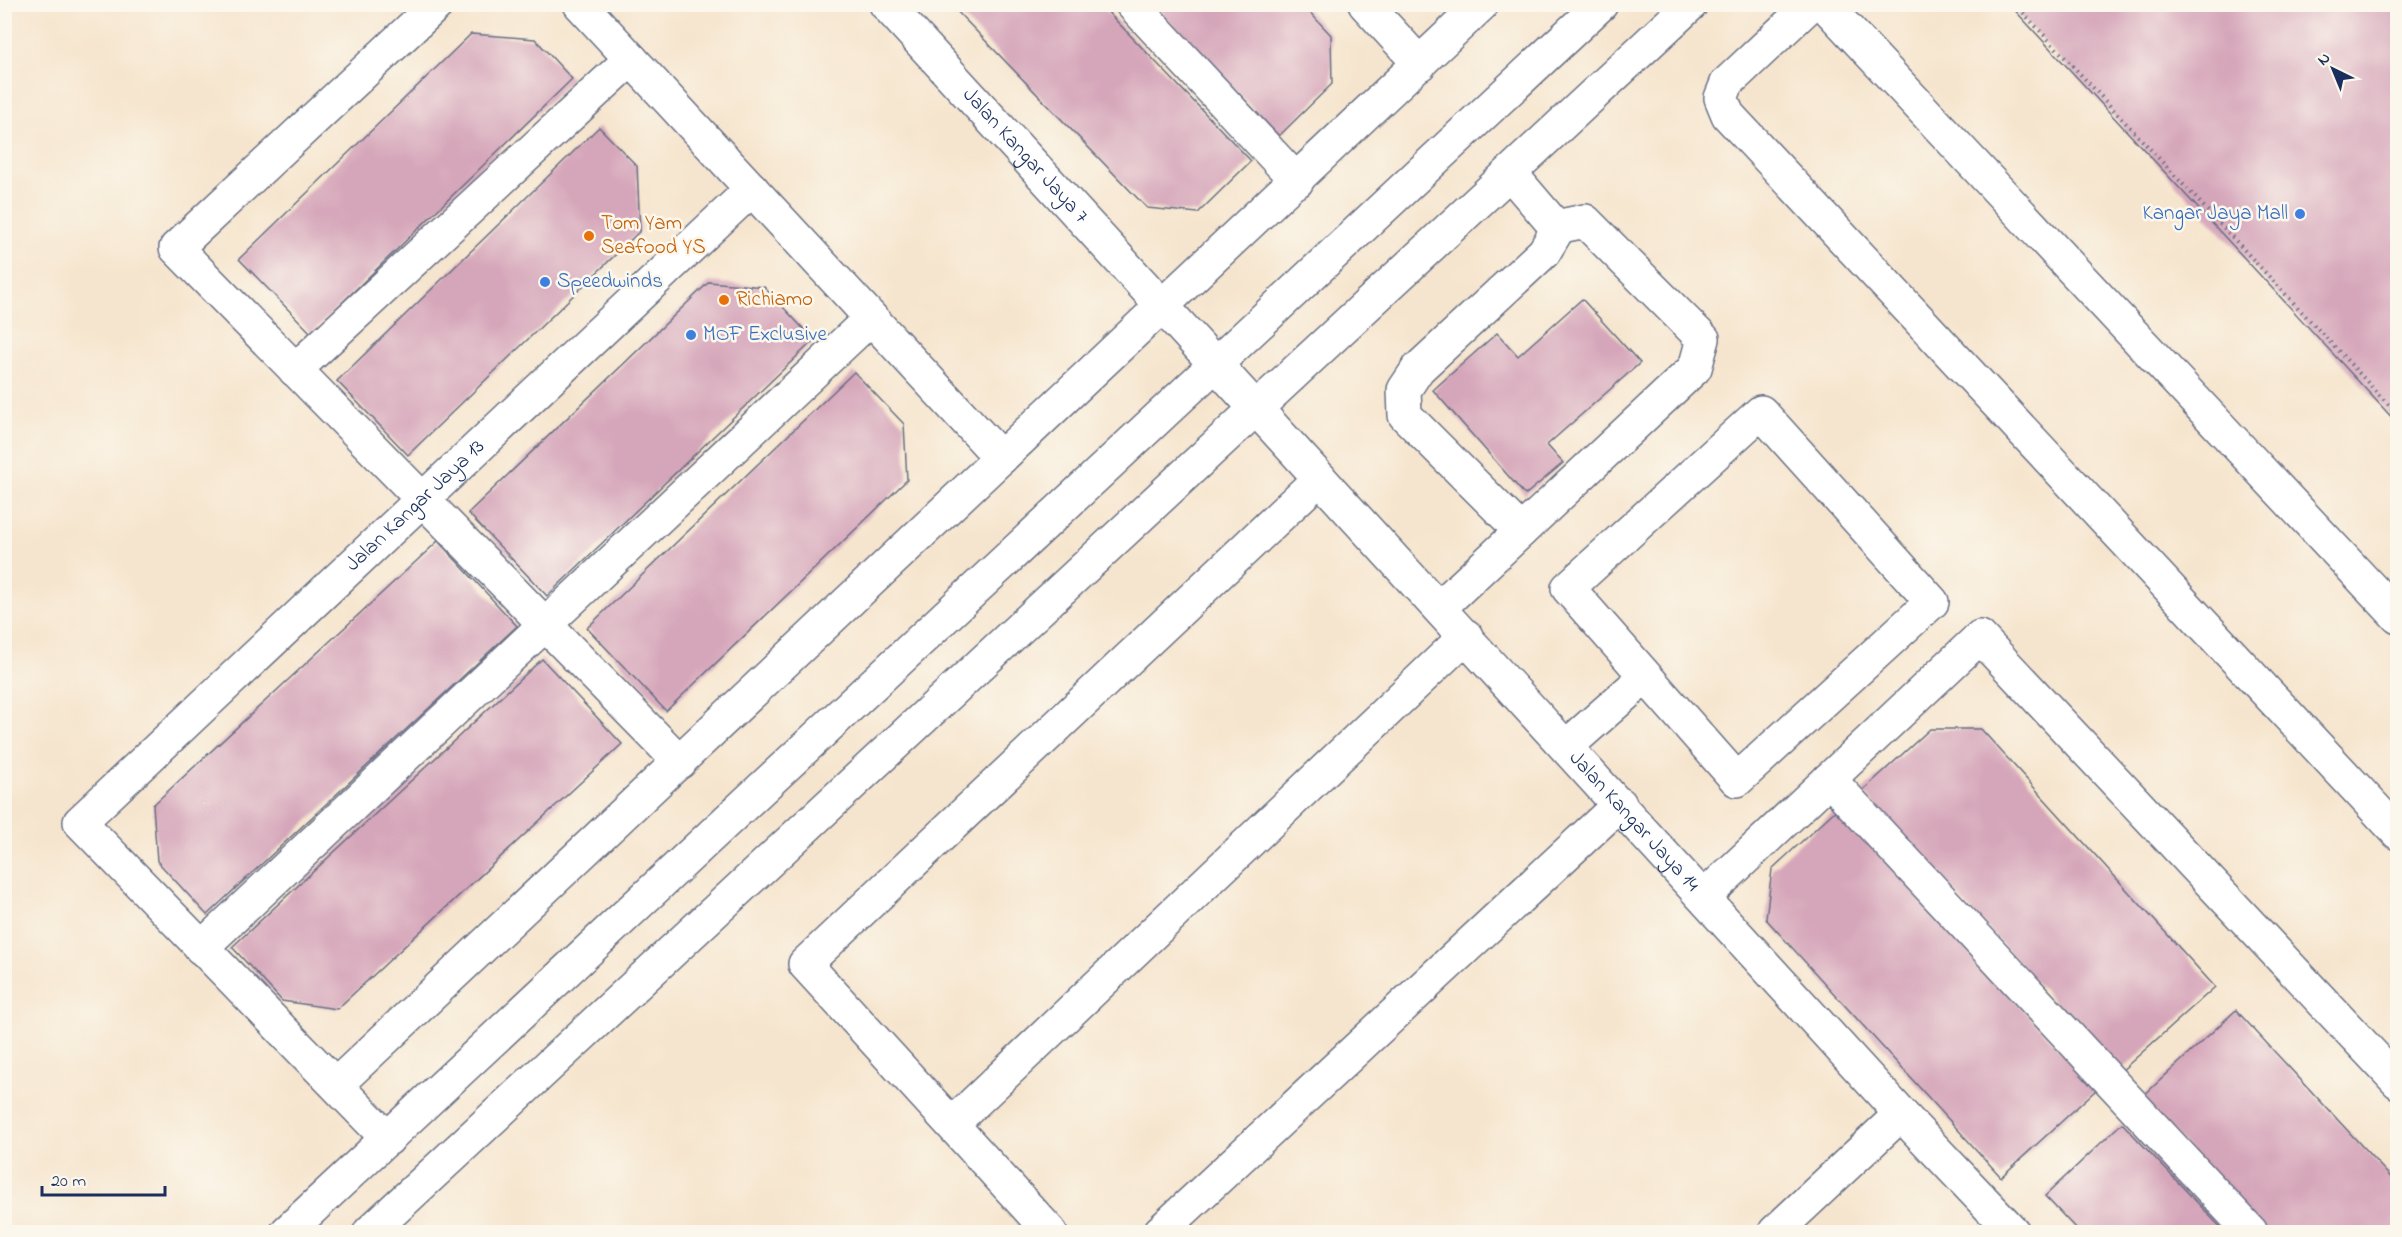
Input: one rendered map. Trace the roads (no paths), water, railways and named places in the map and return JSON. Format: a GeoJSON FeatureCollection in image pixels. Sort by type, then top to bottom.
{"type":"FeatureCollection","features":[{"type":"Feature","properties":{"kind":"street"},"geometry":{"type":"LineString","coordinates":[[437,4],[176,248],[680,762]]}},
{"type":"Feature","properties":{"kind":"street"},"geometry":{"type":"LineString","coordinates":[[580,4],[1001,458]]}},
{"type":"Feature","properties":{"kind":"street","name":"Jalan Kangar Jaya 7"},"geometry":{"type":"LineString","coordinates":[[886,4],[1216,364]]}},
{"type":"Feature","properties":{"kind":"street"},"geometry":{"type":"LineString","coordinates":[[1132,4],[1297,181]]}},
{"type":"Feature","properties":{"kind":"street"},"geometry":{"type":"LineString","coordinates":[[1365,4],[1419,64]]}},
{"type":"Feature","properties":{"kind":"street"},"geometry":{"type":"LineString","coordinates":[[337,1084],[1297,181],[1482,4]]}},
{"type":"Feature","properties":{"kind":"street"},"geometry":{"type":"LineString","coordinates":[[287,1233],[1601,4]]}},
{"type":"Feature","properties":{"kind":"street"},"geometry":{"type":"LineString","coordinates":[[370,1233],[1691,4]]}},
{"type":"Feature","properties":{"kind":"street"},"geometry":{"type":"LineString","coordinates":[[1811,4],[1727,83],[1721,98],[1728,115],[2397,833]]}},
{"type":"Feature","properties":{"kind":"street"},"geometry":{"type":"LineString","coordinates":[[1824,4],[2397,617]]}},
{"type":"Feature","properties":{"kind":"street"},"geometry":{"type":"LineString","coordinates":[[295,370],[631,59]]}},
{"type":"Feature","properties":{"kind":"street"},"geometry":{"type":"LineString","coordinates":[[1439,608],[1695,368],[1703,339],[1585,221],[1556,227],[1510,173]]}},
{"type":"Feature","properties":{"kind":"street","name":"Jalan Kangar Jaya 13"},"geometry":{"type":"LineString","coordinates":[[201,948],[80,822],[752,189]]}},
{"type":"Feature","properties":{"kind":"street"},"geometry":{"type":"LineString","coordinates":[[1521,531],[1405,415],[1404,390],[1418,369],[1545,252],[1559,227]]}},
{"type":"Feature","properties":{"kind":"street"},"geometry":{"type":"LineString","coordinates":[[388,1139],[337,1084],[201,948],[871,318]]}},
{"type":"Feature","properties":{"kind":"street","name":"Jalan Kangar Jaya 14"},"geometry":{"type":"LineString","coordinates":[[1216,364],[1901,1114],[2013,1233]]}},
{"type":"Feature","properties":{"kind":"street"},"geometry":{"type":"LineString","coordinates":[[1761,412],[1932,602],[1737,780],[1645,677],[1568,588],[1761,412]]}},
{"type":"Feature","properties":{"kind":"street"},"geometry":{"type":"LineString","coordinates":[[1050,1233],[805,964],[1320,478]]}},
{"type":"Feature","properties":{"kind":"street"},"geometry":{"type":"LineString","coordinates":[[952,1124],[1466,636]]}},
{"type":"Feature","properties":{"kind":"street"},"geometry":{"type":"LineString","coordinates":[[1704,897],[1980,637],[2397,1082]]}},
{"type":"Feature","properties":{"kind":"street"},"geometry":{"type":"LineString","coordinates":[[1566,746],[1645,677]]}},
{"type":"Feature","properties":{"kind":"street"},"geometry":{"type":"LineString","coordinates":[[1829,779],[2251,1233]]}},
{"type":"Feature","properties":{"kind":"street"},"geometry":{"type":"LineString","coordinates":[[1160,1233],[1620,804]]}},
{"type":"Feature","properties":{"kind":"street"},"geometry":{"type":"LineString","coordinates":[[1775,1233],[1901,1114]]}},
{"type":"Feature","properties":{"kind":"place","name":"Kangar Jaya Mall"},"geometry":{"type":"Point","coordinates":[2300,214]}},
{"type":"Feature","properties":{"kind":"place","name":"Tom Yam Seafood YS"},"geometry":{"type":"Point","coordinates":[589,236]}},
{"type":"Feature","properties":{"kind":"place","name":"Speedwinds"},"geometry":{"type":"Point","coordinates":[545,282]}},
{"type":"Feature","properties":{"kind":"place","name":"Richiamo"},"geometry":{"type":"Point","coordinates":[724,300]}},
{"type":"Feature","properties":{"kind":"place","name":"MOF Exclusive"},"geometry":{"type":"Point","coordinates":[691,335]}}]}
